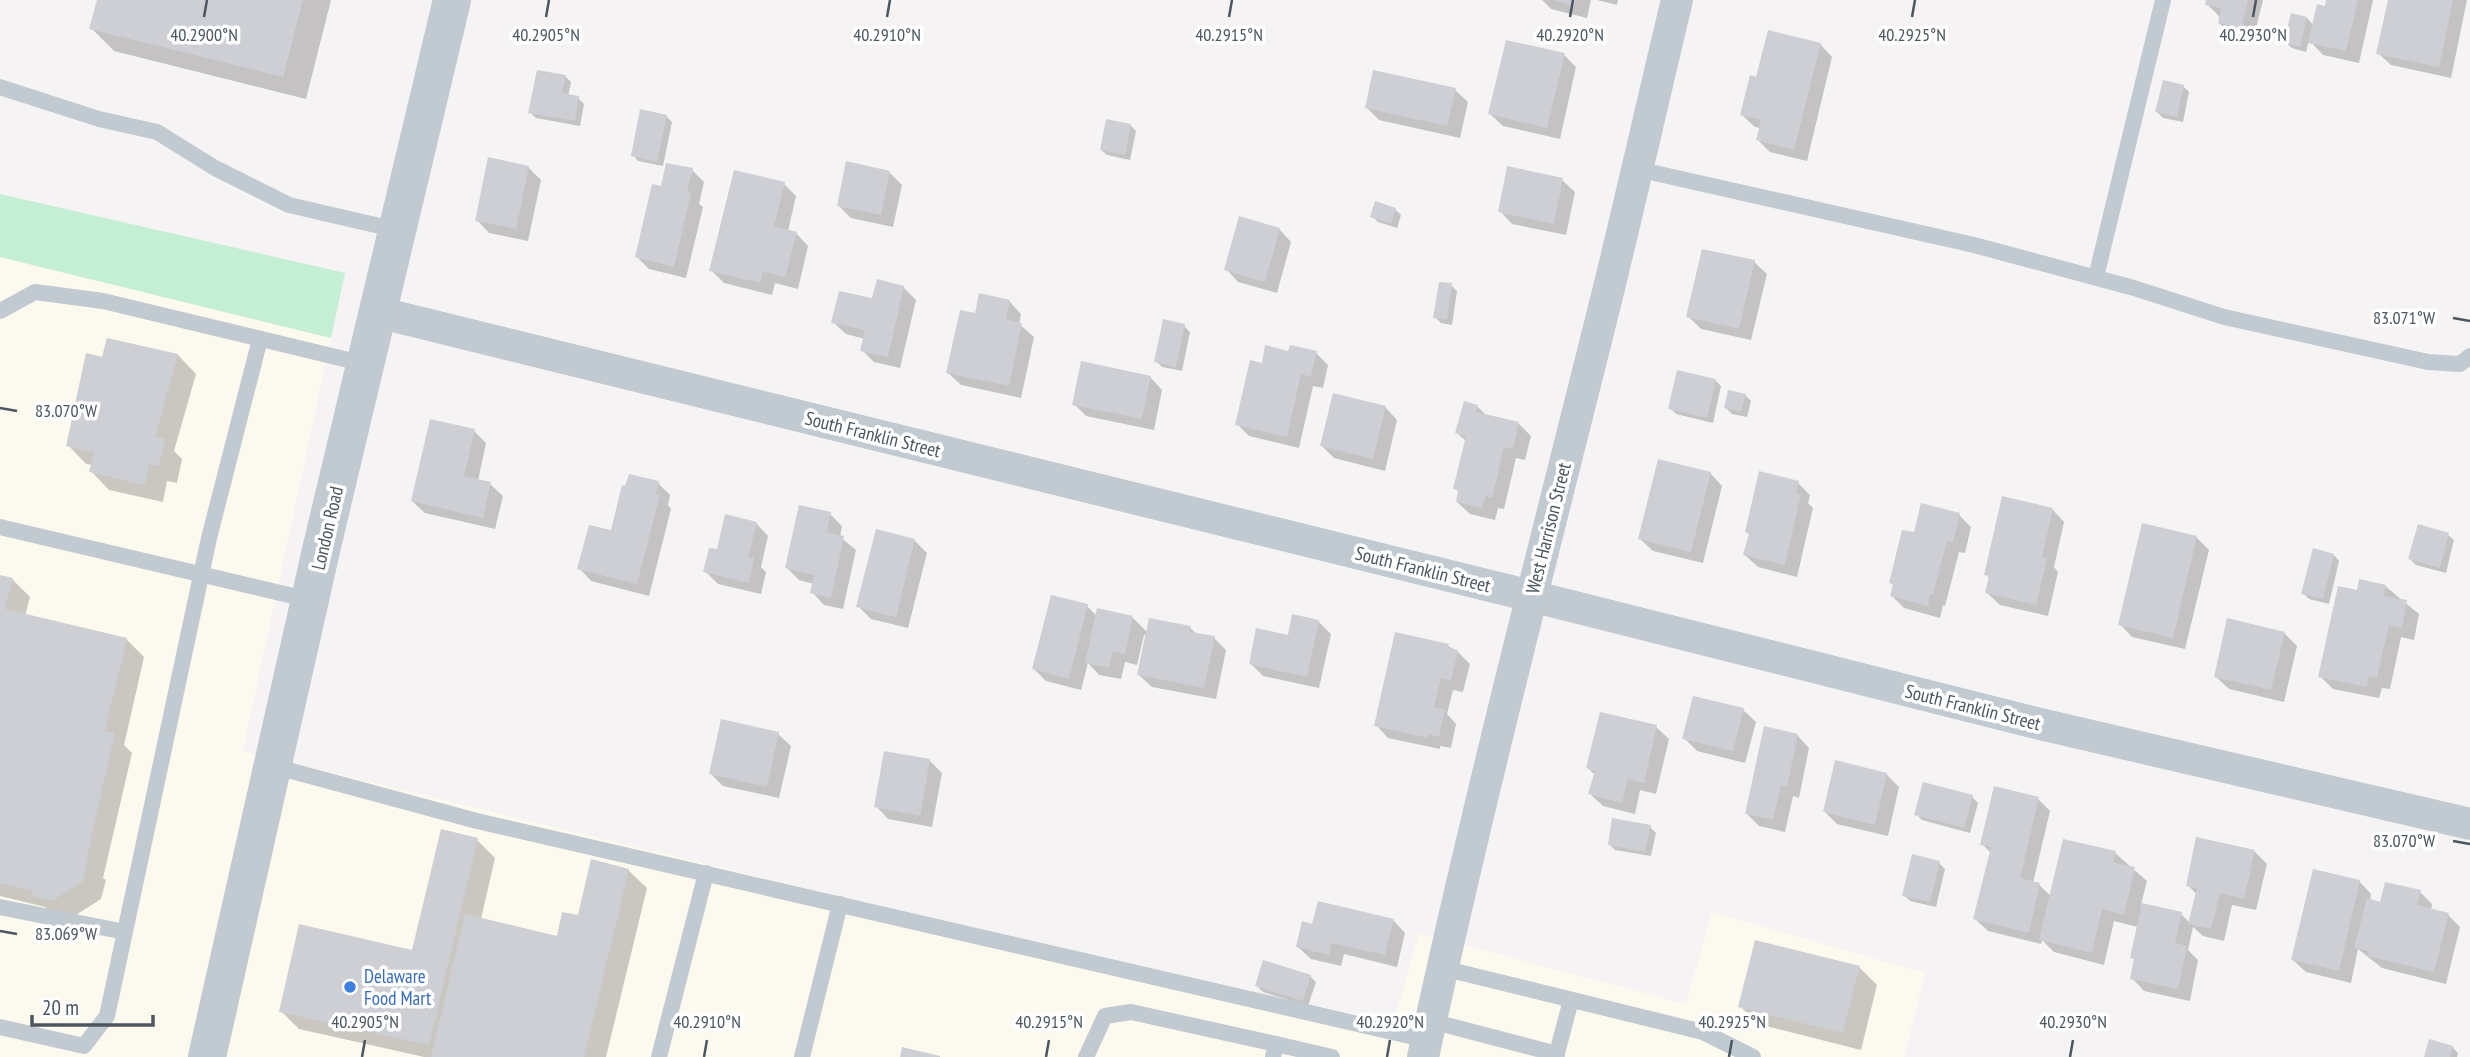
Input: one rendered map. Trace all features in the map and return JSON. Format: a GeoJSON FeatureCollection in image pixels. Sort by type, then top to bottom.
{"type":"FeatureCollection","features":[{"type":"Feature","properties":{"kind":"street","name":"London Road"},"geometry":{"type":"LineString","coordinates":[[207,1057],[310,600],[452,0]]}},
{"type":"Feature","properties":{"kind":"street","name":"West Harrison Street"},"geometry":{"type":"LineString","coordinates":[[1427,1039],[1531,596],[1677,0]]}},
{"type":"Feature","properties":{"kind":"street","name":"South Franklin Street"},"geometry":{"type":"LineString","coordinates":[[377,312],[2036,723],[2470,824]]}},
{"type":"Feature","properties":{"kind":"lane"},"geometry":{"type":"LineString","coordinates":[[2096,277],[2163,0]]}},
{"type":"Feature","properties":{"kind":"lane"},"geometry":{"type":"LineString","coordinates":[[0,87],[99,119],[157,132],[215,168],[289,205],[397,230]]}},
{"type":"Feature","properties":{"kind":"lane"},"geometry":{"type":"LineString","coordinates":[[1637,169],[1974,245],[2096,277],[2224,317],[2428,362],[2460,364],[2470,356]]}},
{"type":"Feature","properties":{"kind":"lane"},"geometry":{"type":"LineString","coordinates":[[0,311],[35,292],[103,301],[365,364]]}},
{"type":"Feature","properties":{"kind":"lane"},"geometry":{"type":"LineString","coordinates":[[0,1027],[84,1046],[107,1016],[202,575],[260,339]]}},
{"type":"Feature","properties":{"kind":"lane"},"geometry":{"type":"LineString","coordinates":[[0,527],[310,600]]}},
{"type":"Feature","properties":{"kind":"lane"},"geometry":{"type":"LineString","coordinates":[[273,766],[477,821],[1427,1039],[1557,1056],[1571,1000]]}},
{"type":"Feature","properties":{"kind":"lane"},"geometry":{"type":"LineString","coordinates":[[659,1057],[706,873]]}},
{"type":"Feature","properties":{"kind":"lane"},"geometry":{"type":"LineString","coordinates":[[802,1057],[840,904]]}},
{"type":"Feature","properties":{"kind":"lane"},"geometry":{"type":"LineString","coordinates":[[0,907],[125,932]]}},
{"type":"Feature","properties":{"kind":"lane"},"geometry":{"type":"LineString","coordinates":[[1442,968],[1703,1032],[1753,1057]]}},
{"type":"Feature","properties":{"kind":"lane"},"geometry":{"type":"LineString","coordinates":[[1086,1057],[1105,1016],[1130,1012],[1274,1051],[1332,1057]]}},
{"type":"Feature","properties":{"kind":"shaded area"},"geometry":{"type":"Polygon","coordinates":[[[0,257],[331,338],[243,751],[1391,1031],[1419,933],[1686,1004],[1712,912],[1925,973],[1904,1057],[0,1057],[0,257]]]}},
{"type":"Feature","properties":{"kind":"green space"},"geometry":{"type":"Polygon","coordinates":[[[0,194],[345,273],[331,338],[0,257],[0,194]]]}},
{"type":"Feature","properties":{"kind":"building"},"geometry":{"type":"Polygon","coordinates":[[[97,0],[303,0],[283,77],[89,29],[97,0]]]}},
{"type":"Feature","properties":{"kind":"building"},"geometry":{"type":"Polygon","coordinates":[[[1553,0],[1576,0],[1574,6],[1553,0]]]}},
{"type":"Feature","properties":{"kind":"building"},"geometry":{"type":"Polygon","coordinates":[[[2206,0],[2248,0],[2241,29],[2218,23],[2221,8],[2205,5],[2206,0]]]}},
{"type":"Feature","properties":{"kind":"building"},"geometry":{"type":"Polygon","coordinates":[[[2326,0],[2358,0],[2346,51],[2308,43],[2317,4],[2325,6],[2326,0]]]}},
{"type":"Feature","properties":{"kind":"building"},"geometry":{"type":"Polygon","coordinates":[[[2388,0],[2453,0],[2439,67],[2376,54],[2388,0]]]}},
{"type":"Feature","properties":{"kind":"building"},"geometry":{"type":"Polygon","coordinates":[[[2291,13],[2307,17],[2300,47],[2284,43],[2291,13]]]}},
{"type":"Feature","properties":{"kind":"building"},"geometry":{"type":"Polygon","coordinates":[[[1768,30],[1821,43],[1794,150],[1756,140],[1761,120],[1740,115],[1750,75],[1756,77],[1768,30]]]}},
{"type":"Feature","properties":{"kind":"building"},"geometry":{"type":"Polygon","coordinates":[[[1506,40],[1565,53],[1547,128],[1488,114],[1506,40]]]}},
{"type":"Feature","properties":{"kind":"building"},"geometry":{"type":"Polygon","coordinates":[[[537,70],[566,75],[562,93],[579,96],[575,121],[528,113],[537,70]]]}},
{"type":"Feature","properties":{"kind":"building"},"geometry":{"type":"Polygon","coordinates":[[[1373,70],[1456,88],[1447,126],[1365,108],[1373,70]]]}},
{"type":"Feature","properties":{"kind":"building"},"geometry":{"type":"Polygon","coordinates":[[[2163,80],[2184,85],[2177,117],[2155,112],[2163,80]]]}},
{"type":"Feature","properties":{"kind":"building"},"geometry":{"type":"Polygon","coordinates":[[[640,109],[667,115],[657,162],[631,156],[640,109]]]}},
{"type":"Feature","properties":{"kind":"building"},"geometry":{"type":"Polygon","coordinates":[[[1106,119],[1131,124],[1125,155],[1100,150],[1106,119]]]}},
{"type":"Feature","properties":{"kind":"building"},"geometry":{"type":"Polygon","coordinates":[[[488,157],[529,166],[516,229],[475,221],[488,157]]]}},
{"type":"Feature","properties":{"kind":"building"},"geometry":{"type":"Polygon","coordinates":[[[846,161],[890,171],[881,215],[837,206],[846,161]]]}},
{"type":"Feature","properties":{"kind":"building"},"geometry":{"type":"Polygon","coordinates":[[[666,163],[693,168],[687,192],[691,193],[674,267],[635,257],[652,184],[661,186],[666,163]]]}},
{"type":"Feature","properties":{"kind":"building"},"geometry":{"type":"Polygon","coordinates":[[[1507,166],[1563,178],[1554,224],[1498,212],[1507,166]]]}},
{"type":"Feature","properties":{"kind":"building"},"geometry":{"type":"Polygon","coordinates":[[[734,170],[785,182],[774,226],[797,232],[785,277],[763,272],[760,283],[709,271],[734,170]]]}},
{"type":"Feature","properties":{"kind":"building"},"geometry":{"type":"Polygon","coordinates":[[[1375,201],[1396,208],[1391,224],[1370,217],[1375,201]]]}},
{"type":"Feature","properties":{"kind":"building"},"geometry":{"type":"Polygon","coordinates":[[[1239,216],[1280,228],[1265,282],[1224,270],[1239,216]]]}},
{"type":"Feature","properties":{"kind":"building"},"geometry":{"type":"Polygon","coordinates":[[[1702,249],[1755,260],[1739,329],[1686,317],[1702,249]]]}},
{"type":"Feature","properties":{"kind":"building"},"geometry":{"type":"Polygon","coordinates":[[[877,279],[904,286],[888,357],[860,351],[865,330],[831,323],[839,291],[872,298],[877,279]]]}},
{"type":"Feature","properties":{"kind":"building"},"geometry":{"type":"Polygon","coordinates":[[[1439,282],[1452,283],[1447,320],[1433,318],[1439,282]]]}},
{"type":"Feature","properties":{"kind":"building"},"geometry":{"type":"Polygon","coordinates":[[[979,293],[1010,300],[1006,319],[1022,323],[1009,386],[946,373],[960,310],[975,313],[979,293]]]}},
{"type":"Feature","properties":{"kind":"building"},"geometry":{"type":"Polygon","coordinates":[[[1163,319],[1185,324],[1176,367],[1154,362],[1163,319]]]}},
{"type":"Feature","properties":{"kind":"building"},"geometry":{"type":"Polygon","coordinates":[[[107,338],[178,354],[155,437],[165,439],[159,466],[149,464],[145,485],[89,472],[94,452],[66,446],[86,353],[102,357],[107,338]]]}},
{"type":"Feature","properties":{"kind":"building"},"geometry":{"type":"Polygon","coordinates":[[[1265,345],[1288,351],[1290,345],[1317,351],[1311,377],[1301,374],[1287,437],[1235,425],[1250,360],[1262,363],[1265,345]]]}},
{"type":"Feature","properties":{"kind":"building"},"geometry":{"type":"Polygon","coordinates":[[[1081,361],[1151,376],[1142,419],[1072,405],[1081,361]]]}},
{"type":"Feature","properties":{"kind":"building"},"geometry":{"type":"Polygon","coordinates":[[[1677,370],[1716,379],[1707,418],[1668,409],[1677,370]]]}},
{"type":"Feature","properties":{"kind":"building"},"geometry":{"type":"Polygon","coordinates":[[[1728,390],[1746,394],[1741,412],[1724,408],[1728,390]]]}},
{"type":"Feature","properties":{"kind":"building"},"geometry":{"type":"Polygon","coordinates":[[[1333,393],[1386,406],[1373,459],[1320,446],[1333,393]]]}},
{"type":"Feature","properties":{"kind":"building"},"geometry":{"type":"Polygon","coordinates":[[[1464,401],[1478,405],[1476,412],[1519,422],[1513,449],[1504,447],[1492,498],[1486,496],[1482,508],[1456,502],[1458,490],[1453,489],[1466,436],[1455,433],[1464,401]]]}},
{"type":"Feature","properties":{"kind":"building"},"geometry":{"type":"Polygon","coordinates":[[[430,419],[475,429],[464,476],[491,482],[483,518],[411,501],[430,419]]]}},
{"type":"Feature","properties":{"kind":"building"},"geometry":{"type":"Polygon","coordinates":[[[1658,459],[1711,472],[1691,552],[1638,539],[1658,459]]]}},
{"type":"Feature","properties":{"kind":"building"},"geometry":{"type":"Polygon","coordinates":[[[1759,471],[1799,481],[1796,493],[1801,494],[1785,565],[1743,555],[1749,534],[1745,532],[1759,471]]]}},
{"type":"Feature","properties":{"kind":"building"},"geometry":{"type":"Polygon","coordinates":[[[629,474],[659,481],[656,494],[660,495],[637,584],[577,569],[589,525],[611,530],[622,485],[625,486],[629,474]]]}},
{"type":"Feature","properties":{"kind":"building"},"geometry":{"type":"Polygon","coordinates":[[[2002,496],[2053,508],[2042,557],[2047,558],[2036,605],[1985,593],[1989,576],[1984,575],[2002,496]]]}},
{"type":"Feature","properties":{"kind":"building"},"geometry":{"type":"Polygon","coordinates":[[[1921,503],[1960,513],[1953,542],[1947,541],[1928,606],[1890,596],[1893,584],[1889,583],[1902,530],[1914,532],[1921,503]]]}},
{"type":"Feature","properties":{"kind":"building"},"geometry":{"type":"Polygon","coordinates":[[[799,505],[831,512],[827,532],[844,536],[831,598],[810,593],[814,575],[785,568],[799,505]]]}},
{"type":"Feature","properties":{"kind":"building"},"geometry":{"type":"Polygon","coordinates":[[[725,514],[757,522],[748,557],[754,558],[749,583],[703,572],[709,548],[717,549],[725,514]]]}},
{"type":"Feature","properties":{"kind":"building"},"geometry":{"type":"Polygon","coordinates":[[[2142,523],[2197,536],[2173,638],[2118,625],[2142,523]]]}},
{"type":"Feature","properties":{"kind":"building"},"geometry":{"type":"Polygon","coordinates":[[[2418,524],[2449,533],[2440,568],[2408,559],[2418,524]]]}},
{"type":"Feature","properties":{"kind":"building"},"geometry":{"type":"Polygon","coordinates":[[[876,529],[915,539],[896,617],[856,607],[876,529]]]}},
{"type":"Feature","properties":{"kind":"building"},"geometry":{"type":"Polygon","coordinates":[[[2313,548],[2334,554],[2323,599],[2301,594],[2313,548]]]}},
{"type":"Feature","properties":{"kind":"building"},"geometry":{"type":"Polygon","coordinates":[[[0,575],[13,578],[5,609],[127,638],[105,731],[115,733],[83,881],[52,901],[32,896],[33,891],[0,883],[0,575]]]}},
{"type":"Feature","properties":{"kind":"building"},"geometry":{"type":"Polygon","coordinates":[[[2359,579],[2386,585],[2384,596],[2407,600],[2402,628],[2389,625],[2377,678],[2369,676],[2367,687],[2318,677],[2338,586],[2357,590],[2359,579]]]}},
{"type":"Feature","properties":{"kind":"building"},"geometry":{"type":"Polygon","coordinates":[[[1051,595],[1088,604],[1069,679],[1032,669],[1051,595]]]}},
{"type":"Feature","properties":{"kind":"building"},"geometry":{"type":"Polygon","coordinates":[[[1097,608],[1133,616],[1125,654],[1113,651],[1109,668],[1085,663],[1097,608]]]}},
{"type":"Feature","properties":{"kind":"building"},"geometry":{"type":"Polygon","coordinates":[[[1292,614],[1319,620],[1307,677],[1249,664],[1256,628],[1288,635],[1292,614]]]}},
{"type":"Feature","properties":{"kind":"building"},"geometry":{"type":"Polygon","coordinates":[[[1149,618],[1191,626],[1190,632],[1215,636],[1204,688],[1137,675],[1149,618]]]}},
{"type":"Feature","properties":{"kind":"building"},"geometry":{"type":"Polygon","coordinates":[[[2227,618],[2285,632],[2271,690],[2214,677],[2227,618]]]}},
{"type":"Feature","properties":{"kind":"building"},"geometry":{"type":"Polygon","coordinates":[[[1395,632],[1449,644],[1448,648],[1458,650],[1451,681],[1441,678],[1434,707],[1445,709],[1439,737],[1428,734],[1428,738],[1374,726],[1395,632]]]}},
{"type":"Feature","properties":{"kind":"building"},"geometry":{"type":"Polygon","coordinates":[[[1693,696],[1744,708],[1733,751],[1682,739],[1693,696]]]}},
{"type":"Feature","properties":{"kind":"building"},"geometry":{"type":"Polygon","coordinates":[[[1600,712],[1657,725],[1644,783],[1628,779],[1622,803],[1588,794],[1595,771],[1586,768],[1600,712]]]}},
{"type":"Feature","properties":{"kind":"building"},"geometry":{"type":"Polygon","coordinates":[[[721,719],[779,732],[767,787],[709,774],[721,719]]]}},
{"type":"Feature","properties":{"kind":"building"},"geometry":{"type":"Polygon","coordinates":[[[1764,726],[1798,734],[1787,787],[1781,785],[1773,820],[1745,814],[1764,726]]]}},
{"type":"Feature","properties":{"kind":"building"},"geometry":{"type":"Polygon","coordinates":[[[884,751],[930,759],[920,816],[874,807],[884,751]]]}},
{"type":"Feature","properties":{"kind":"building"},"geometry":{"type":"Polygon","coordinates":[[[1835,760],[1887,773],[1875,825],[1823,812],[1835,760]]]}},
{"type":"Feature","properties":{"kind":"building"},"geometry":{"type":"Polygon","coordinates":[[[1923,782],[1973,795],[1964,828],[1914,815],[1923,782]]]}},
{"type":"Feature","properties":{"kind":"building"},"geometry":{"type":"Polygon","coordinates":[[[1994,786],[2039,797],[2020,878],[2040,883],[2029,933],[1973,919],[1991,847],[1980,845],[1994,786]]]}},
{"type":"Feature","properties":{"kind":"building"},"geometry":{"type":"Polygon","coordinates":[[[1612,818],[1651,825],[1645,852],[1608,845],[1612,818]]]}},
{"type":"Feature","properties":{"kind":"building"},"geometry":{"type":"Polygon","coordinates":[[[441,829],[478,838],[429,1045],[279,1012],[299,924],[412,950],[441,829]]]}},
{"type":"Feature","properties":{"kind":"building"},"geometry":{"type":"Polygon","coordinates":[[[2196,837],[2255,850],[2244,899],[2220,893],[2211,929],[2188,924],[2197,888],[2186,886],[2196,837]]]}},
{"type":"Feature","properties":{"kind":"building"},"geometry":{"type":"Polygon","coordinates":[[[2063,839],[2116,851],[2113,862],[2135,867],[2124,915],[2102,909],[2092,953],[2039,940],[2063,839]]]}},
{"type":"Feature","properties":{"kind":"building"},"geometry":{"type":"Polygon","coordinates":[[[1912,854],[1940,861],[1930,902],[1902,896],[1912,854]]]}},
{"type":"Feature","properties":{"kind":"building"},"geometry":{"type":"Polygon","coordinates":[[[591,859],[629,869],[584,1057],[431,1057],[465,914],[557,936],[562,912],[578,915],[591,859]]]}},
{"type":"Feature","properties":{"kind":"building"},"geometry":{"type":"Polygon","coordinates":[[[2313,869],[2360,880],[2339,971],[2291,960],[2313,869]]]}},
{"type":"Feature","properties":{"kind":"building"},"geometry":{"type":"Polygon","coordinates":[[[2385,882],[2421,890],[2417,905],[2449,913],[2434,972],[2367,956],[2369,951],[2354,948],[2367,898],[2380,902],[2385,882]]]}},
{"type":"Feature","properties":{"kind":"building"},"geometry":{"type":"Polygon","coordinates":[[[1318,901],[1394,919],[1385,955],[1331,943],[1329,955],[1296,947],[1302,921],[1312,924],[1318,901]]]}},
{"type":"Feature","properties":{"kind":"building"},"geometry":{"type":"Polygon","coordinates":[[[2142,903],[2182,912],[2175,943],[2187,946],[2178,989],[2130,979],[2134,959],[2130,958],[2142,903]]]}},
{"type":"Feature","properties":{"kind":"building"},"geometry":{"type":"Polygon","coordinates":[[[1755,940],[1860,966],[1843,1033],[1738,1007],[1755,940]]]}},
{"type":"Feature","properties":{"kind":"building"},"geometry":{"type":"Polygon","coordinates":[[[1263,960],[1311,975],[1303,1001],[1255,986],[1263,960]]]}},
{"type":"Feature","properties":{"kind":"building"},"geometry":{"type":"Polygon","coordinates":[[[2429,1039],[2453,1046],[2450,1057],[2424,1057],[2429,1039]]]}},
{"type":"Feature","properties":{"kind":"building"},"geometry":{"type":"Polygon","coordinates":[[[902,1047],[940,1056],[940,1057],[900,1057],[902,1047]]]}},
{"type":"Feature","properties":{"kind":"place","name":"Delaware Food Mart"},"geometry":{"type":"Point","coordinates":[350,987]}}]}
